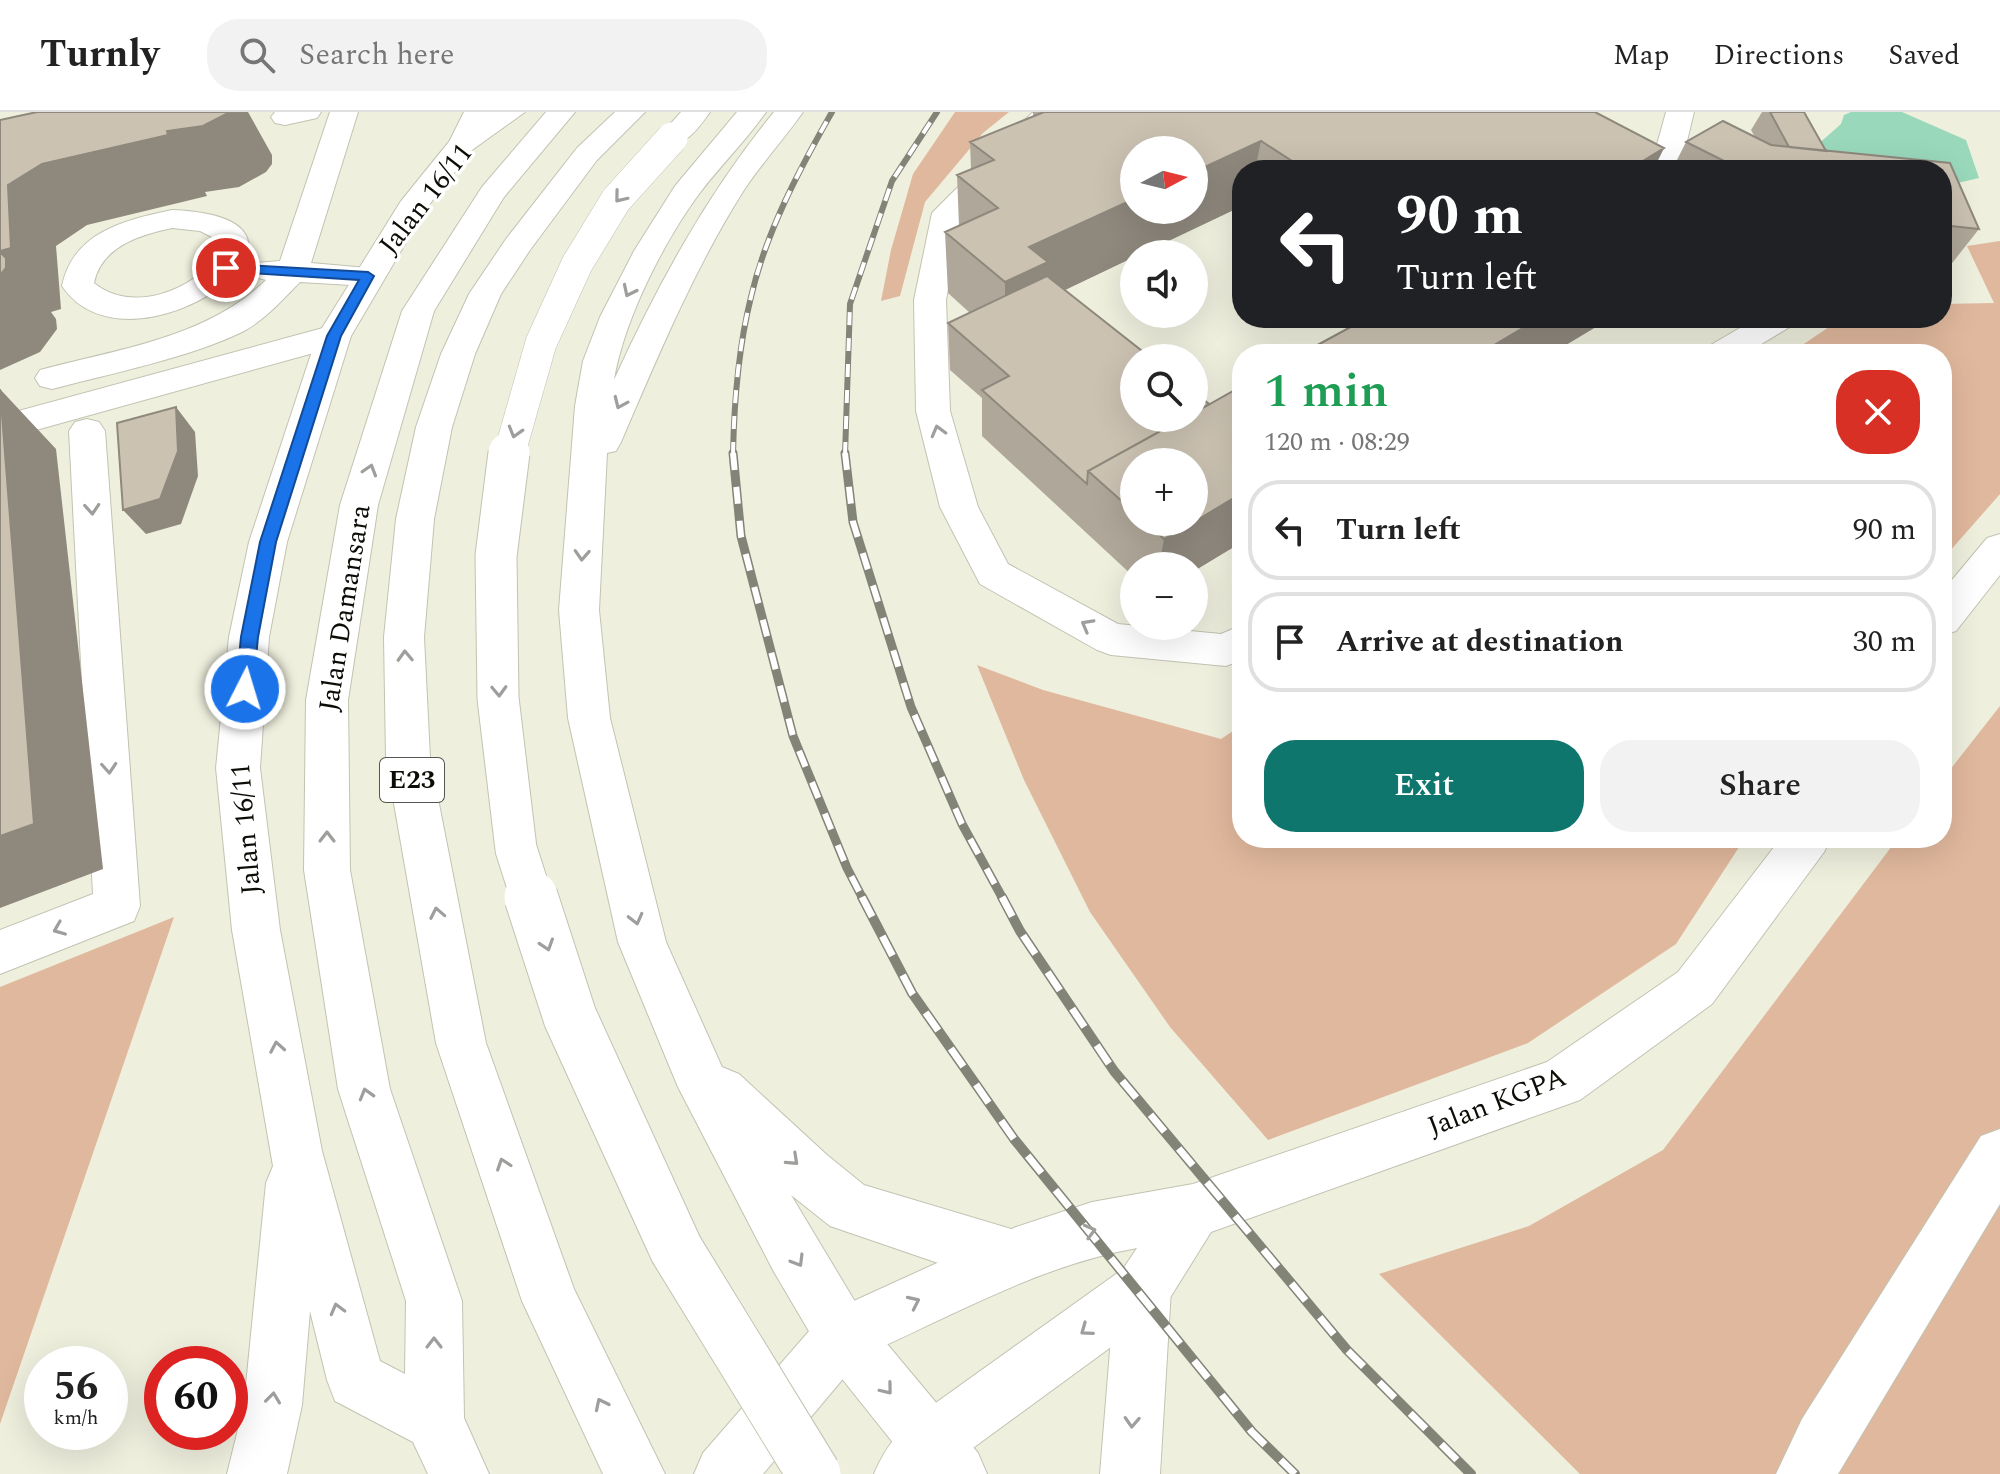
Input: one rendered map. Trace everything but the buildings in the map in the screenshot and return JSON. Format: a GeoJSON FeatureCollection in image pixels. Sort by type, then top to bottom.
{"type":"FeatureCollection","features":[{"type":"Feature","properties":{"kind":"main road"},"geometry":{"type":"LineString","coordinates":[[52,378],[182,342],[233,323],[292,272],[344,112]]}},
{"type":"Feature","properties":{"kind":"main road"},"geometry":{"type":"LineString","coordinates":[[462,144],[478,112]]}},
{"type":"Feature","properties":{"kind":"main road","name":"Jalan 16/11"},"geometry":{"type":"LineString","coordinates":[[428,1448],[356,1380],[296,1151],[256,930],[238,768],[249,637],[268,542],[329,350],[368,276],[412,207],[462,144],[511,112]]}},
{"type":"Feature","properties":{"kind":"main road","name":"Jalan Damansara"},"geometry":{"type":"LineString","coordinates":[[459,1474],[428,1448],[434,1301],[364,1089],[327,870],[327,700],[359,505],[418,311],[492,193],[561,112]]}},
{"type":"Feature","properties":{"kind":"main road","name":"E23"},"geometry":{"type":"LineString","coordinates":[[631,112],[587,154],[517,246],[485,294],[458,354],[434,427],[415,519],[404,637],[408,758],[461,1043],[550,1301],[635,1474]]}},
{"type":"Feature","properties":{"kind":"main road"},"geometry":{"type":"LineString","coordinates":[[752,112],[685,192],[649,251],[616,317],[600,361],[592,406],[579,610],[589,718],[642,942],[696,1069],[793,1253],[843,1335],[931,1464],[1143,1289],[1193,1211]]}},
{"type":"Feature","properties":{"kind":"main road"},"geometry":{"type":"LineString","coordinates":[[587,477],[659,316],[716,208],[789,112]]}},
{"type":"Feature","properties":{"kind":"main road"},"geometry":{"type":"LineString","coordinates":[[1054,112],[1042,119],[947,213],[930,300],[933,411],[959,507],[994,574],[1111,639],[1226,650],[1232,647]]}},
{"type":"Feature","properties":{"kind":"main road"},"geometry":{"type":"LineString","coordinates":[[1668,160],[1680,112]]}},
{"type":"Feature","properties":{"kind":"main road"},"geometry":{"type":"LineString","coordinates":[[684,125],[616,200],[577,264],[541,343],[510,449],[496,556],[498,698],[516,849],[570,1017],[676,1249],[814,1474]]}},
{"type":"Feature","properties":{"kind":"main road"},"geometry":{"type":"LineString","coordinates":[[226,268],[368,276]]}},
{"type":"Feature","properties":{"kind":"main road"},"geometry":{"type":"LineString","coordinates":[[1738,344],[1764,328]]}},
{"type":"Feature","properties":{"kind":"main road"},"geometry":{"type":"LineString","coordinates":[[0,428],[329,350]]}},
{"type":"Feature","properties":{"kind":"main road"},"geometry":{"type":"LineString","coordinates":[[0,456],[87,431],[329,350]]}},
{"type":"Feature","properties":{"kind":"main road"},"geometry":{"type":"LineString","coordinates":[[0,952],[117,906],[87,431]]}},
{"type":"Feature","properties":{"kind":"main road"},"geometry":{"type":"LineString","coordinates":[[1952,608],[2000,548]]}},
{"type":"Feature","properties":{"kind":"main road","name":"Jalan KGPA"},"geometry":{"type":"LineString","coordinates":[[843,1335],[1016,1255],[1092,1229],[1193,1211],[1562,1082],[1695,988],[1802,848]]}},
{"type":"Feature","properties":{"kind":"main road"},"geometry":{"type":"LineString","coordinates":[[696,1069],[808,1174],[849,1207],[930,1234],[1016,1255]]}},
{"type":"Feature","properties":{"kind":"main road"},"geometry":{"type":"LineString","coordinates":[[257,1474],[273,1405],[296,1151]]}},
{"type":"Feature","properties":{"kind":"main road"},"geometry":{"type":"LineString","coordinates":[[1806,1474],[1823,1440],[2000,1155]]}},
{"type":"Feature","properties":{"kind":"main road"},"geometry":{"type":"LineString","coordinates":[[1130,1474],[1143,1289]]}},
{"type":"Feature","properties":{"kind":"main road"},"geometry":{"type":"LineString","coordinates":[[724,1474],[843,1335]]}},
{"type":"Feature","properties":{"kind":"shaded area"},"geometry":{"type":"Polygon","coordinates":[[[955,112],[1009,112],[983,133],[925,202],[900,296],[881,301],[891,250],[913,174],[955,112]]]}},
{"type":"Feature","properties":{"kind":"shaded area"},"geometry":{"type":"Polygon","coordinates":[[[1851,112],[1902,112],[1966,140],[1979,178],[1952,184],[1952,160],[1830,160],[1815,147],[1841,124],[1844,115],[1851,112]]]}},
{"type":"Feature","properties":{"kind":"shaded area"},"geometry":{"type":"Polygon","coordinates":[[[2000,241],[2000,494],[1952,549],[1952,344],[1804,344],[1828,328],[1952,328],[1952,304],[1994,303],[1967,246],[2000,241]]]}},
{"type":"Feature","properties":{"kind":"shaded area"},"geometry":{"type":"Polygon","coordinates":[[[977,665],[1043,690],[1221,739],[1232,732],[1232,848],[1738,848],[1676,944],[1528,1043],[1268,1140],[1170,1027],[1090,912],[1024,780],[977,665]]]}},
{"type":"Feature","properties":{"kind":"shaded area"},"geometry":{"type":"Polygon","coordinates":[[[2000,706],[2000,1474],[1580,1474],[1379,1274],[1529,1226],[1663,1150],[1890,848],[1952,848],[1952,767],[2000,706]]]}},
{"type":"Feature","properties":{"kind":"shaded area"},"geometry":{"type":"Polygon","coordinates":[[[174,917],[27,1346],[24,1346],[0,1424],[0,987],[174,917]]]}},
{"type":"Feature","properties":{"kind":"railway"},"geometry":{"type":"LineString","coordinates":[[733,454],[740,356],[757,273],[785,202],[832,112]]}},
{"type":"Feature","properties":{"kind":"railway"},"geometry":{"type":"LineString","coordinates":[[845,453],[850,304],[892,181],[937,112]]}},
{"type":"Feature","properties":{"kind":"railway"},"geometry":{"type":"LineString","coordinates":[[845,453],[853,522],[911,707],[962,824],[1003,899]]}},
{"type":"Feature","properties":{"kind":"railway"},"geometry":{"type":"LineString","coordinates":[[733,454],[741,536],[793,736],[847,868],[863,899]]}},
{"type":"Feature","properties":{"kind":"railway"},"geometry":{"type":"LineString","coordinates":[[862,897],[912,993],[1014,1139],[1252,1432],[1295,1474]]}},
{"type":"Feature","properties":{"kind":"railway"},"geometry":{"type":"LineString","coordinates":[[1002,897],[1020,931],[1114,1071],[1347,1350],[1471,1474]]}},
{"type":"Feature","properties":{"kind":"route"},"geometry":{"type":"LineString","coordinates":[[226,268],[368,276],[334,336],[268,542],[249,637],[245,689]]}}]}
